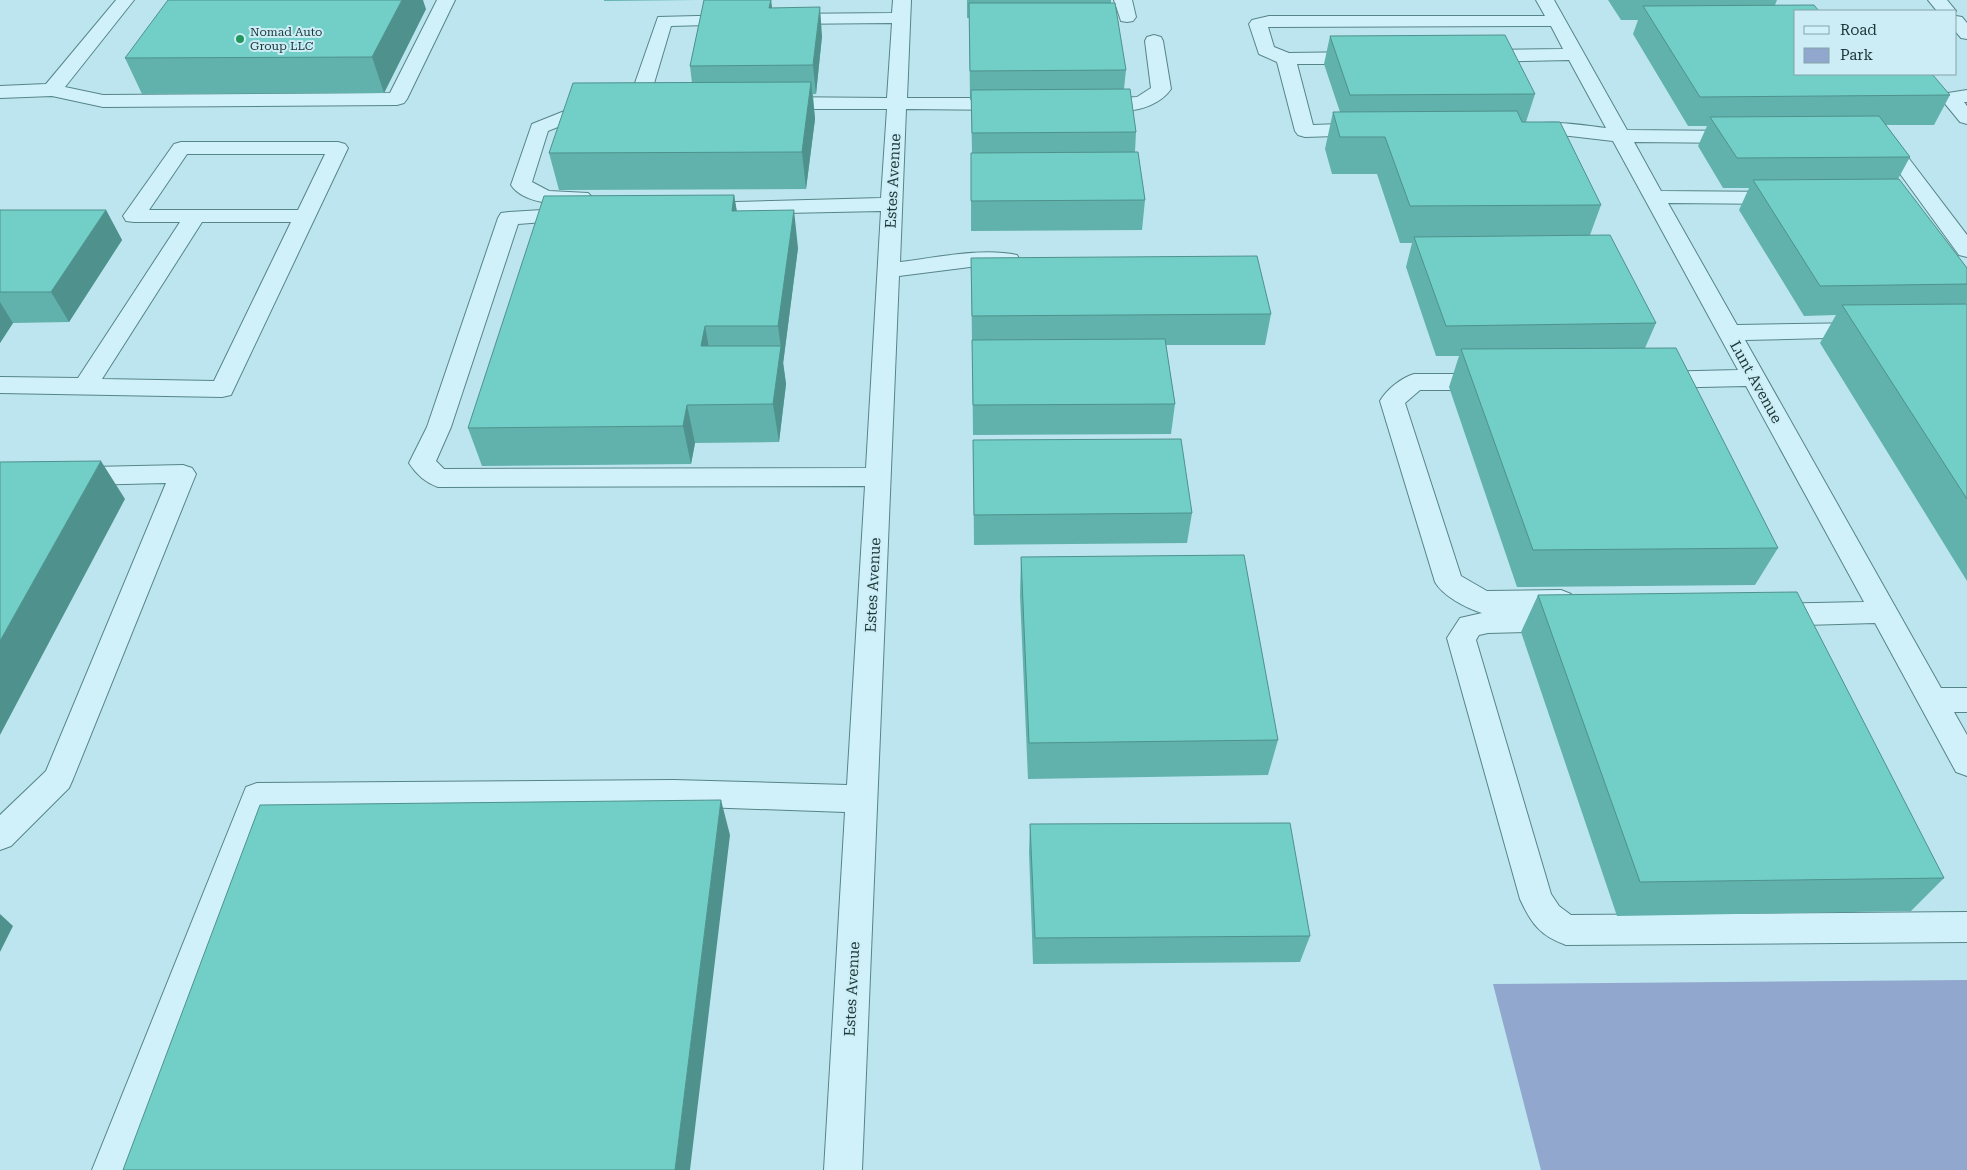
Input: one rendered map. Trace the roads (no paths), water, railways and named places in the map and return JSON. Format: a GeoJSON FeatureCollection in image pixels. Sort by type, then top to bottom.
{"type":"FeatureCollection","features":[{"type":"Feature","properties":{"kind":"street"},"geometry":{"type":"LineString","coordinates":[[52,90],[124,0]]}},
{"type":"Feature","properties":{"kind":"street"},"geometry":{"type":"LineString","coordinates":[[0,92],[52,90],[103,101],[397,99],[446,0]]}},
{"type":"Feature","properties":{"kind":"street"},"geometry":{"type":"LineString","coordinates":[[793,19],[796,0]]}},
{"type":"Feature","properties":{"kind":"street","name":"Lunt Avenue"},"geometry":{"type":"LineString","coordinates":[[1545,0],[1967,763]]}},
{"type":"Feature","properties":{"kind":"street"},"geometry":{"type":"LineString","coordinates":[[1937,0],[1946,10]]}},
{"type":"Feature","properties":{"kind":"street"},"geometry":{"type":"LineString","coordinates":[[627,111],[664,20],[793,19],[902,9]]}},
{"type":"Feature","properties":{"kind":"street","name":"Estes Avenue"},"geometry":{"type":"LineString","coordinates":[[843,1170],[902,9]]}},
{"type":"Feature","properties":{"kind":"street"},"geometry":{"type":"LineString","coordinates":[[1382,57],[1286,59],[1266,50],[1258,24],[1269,21],[1556,21]]}},
{"type":"Feature","properties":{"kind":"street"},"geometry":{"type":"LineString","coordinates":[[1957,22],[1967,34]]}},
{"type":"Feature","properties":{"kind":"street"},"geometry":{"type":"LineString","coordinates":[[1082,104],[1130,104],[1145,102],[1156,96],[1161,89],[1154,41]]}},
{"type":"Feature","properties":{"kind":"street"},"geometry":{"type":"LineString","coordinates":[[1459,56],[1574,54]]}},
{"type":"Feature","properties":{"kind":"street"},"geometry":{"type":"LineString","coordinates":[[1286,59],[1305,130],[1385,130]]}},
{"type":"Feature","properties":{"kind":"street"},"geometry":{"type":"LineString","coordinates":[[1967,96],[1955,97],[1952,100],[1967,118]]}},
{"type":"Feature","properties":{"kind":"street"},"geometry":{"type":"LineString","coordinates":[[757,109],[897,108],[1024,104]]}},
{"type":"Feature","properties":{"kind":"street"},"geometry":{"type":"LineString","coordinates":[[672,109],[567,116],[539,128],[521,185],[545,197],[598,205],[509,218],[439,427],[422,463],[438,478],[878,477]]}},
{"type":"Feature","properties":{"kind":"street"},"geometry":{"type":"LineString","coordinates":[[1511,130],[1570,130],[1620,136],[1755,137]]}},
{"type":"Feature","properties":{"kind":"street"},"geometry":{"type":"LineString","coordinates":[[1861,138],[1900,160],[1919,199],[1967,250]]}},
{"type":"Feature","properties":{"kind":"street"},"geometry":{"type":"LineString","coordinates":[[0,385],[222,389],[338,148],[181,148],[134,216],[305,216]]}},
{"type":"Feature","properties":{"kind":"street"},"geometry":{"type":"LineString","coordinates":[[1654,198],[1802,198]]}},
{"type":"Feature","properties":{"kind":"street"},"geometry":{"type":"LineString","coordinates":[[680,203],[892,199]]}},
{"type":"Feature","properties":{"kind":"street"},"geometry":{"type":"LineString","coordinates":[[85,386],[195,216]]}},
{"type":"Feature","properties":{"kind":"street"},"geometry":{"type":"LineString","coordinates":[[889,270],[970,260],[1029,260]]}},
{"type":"Feature","properties":{"kind":"street"},"geometry":{"type":"LineString","coordinates":[[1729,333],[1888,329]]}},
{"type":"Feature","properties":{"kind":"street"},"geometry":{"type":"LineString","coordinates":[[1628,380],[1754,378]]}},
{"type":"Feature","properties":{"kind":"street"},"geometry":{"type":"LineString","coordinates":[[1511,381],[1414,382],[1392,401],[1449,582],[1482,602],[1584,610],[1470,626],[1461,638],[1536,899],[1546,917],[1566,930],[1967,927]]}},
{"type":"Feature","properties":{"kind":"street"},"geometry":{"type":"LineString","coordinates":[[0,478],[182,474],[58,779],[0,836]]}},
{"type":"Feature","properties":{"kind":"street"},"geometry":{"type":"LineString","coordinates":[[1751,607],[1879,605]]}},
{"type":"Feature","properties":{"kind":"street"},"geometry":{"type":"LineString","coordinates":[[1932,700],[1967,700]]}},
{"type":"Feature","properties":{"kind":"street"},"geometry":{"type":"LineString","coordinates":[[111,1170],[257,796],[674,793],[862,799]]}},
{"type":"Feature","properties":{"kind":"place","name":"Nomad Auto Group LLC"},"geometry":{"type":"Point","coordinates":[240,39]}}]}
